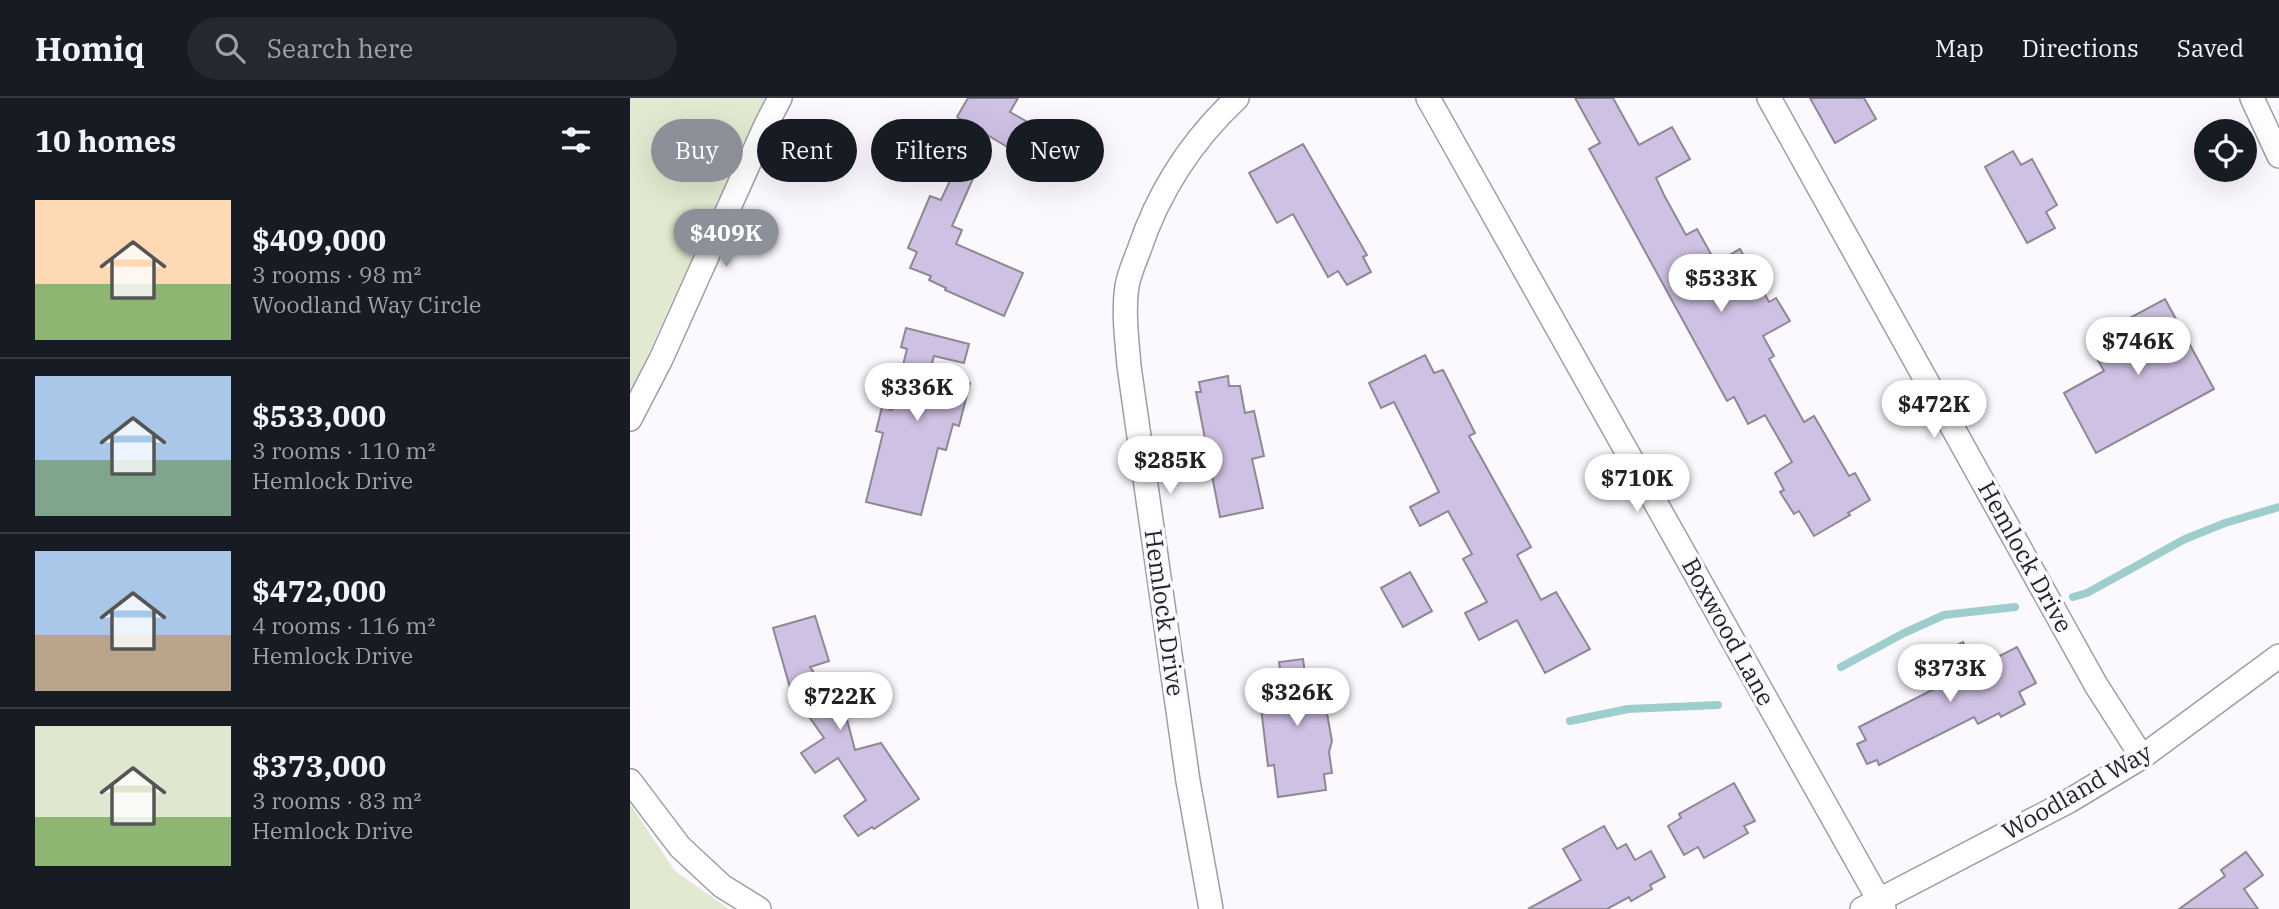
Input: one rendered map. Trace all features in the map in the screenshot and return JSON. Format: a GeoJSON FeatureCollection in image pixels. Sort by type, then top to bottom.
{"type":"FeatureCollection","features":[{"type":"Feature","properties":{"kind":"street"},"geometry":{"type":"LineString","coordinates":[[630,419],[666,348],[780,98]]}},
{"type":"Feature","properties":{"kind":"street","name":"Hemlock Drive"},"geometry":{"type":"LineString","coordinates":[[1211,909],[1188,782],[1129,366],[1125,312],[1127,284],[1147,226],[1164,192],[1182,159],[1211,122],[1237,98]]}},
{"type":"Feature","properties":{"kind":"street","name":"Boxwood Lane"},"geometry":{"type":"LineString","coordinates":[[1428,98],[1875,906]]}},
{"type":"Feature","properties":{"kind":"street","name":"Hemlock Drive"},"geometry":{"type":"LineString","coordinates":[[1769,98],[2096,685],[2142,757]]}},
{"type":"Feature","properties":{"kind":"street"},"geometry":{"type":"LineString","coordinates":[[2252,98],[2279,156]]}},
{"type":"Feature","properties":{"kind":"street","name":"Woodland Way"},"geometry":{"type":"LineString","coordinates":[[1875,906],[2068,801],[2142,757],[2279,656]]}},
{"type":"Feature","properties":{"kind":"street"},"geometry":{"type":"LineString","coordinates":[[630,780],[680,847],[722,886],[759,909]]}},
{"type":"Feature","properties":{"kind":"green space"},"geometry":{"type":"Polygon","coordinates":[[[630,98],[765,98],[743,146],[743,119],[651,119],[651,182],[727,182],[630,394],[630,98]]]}},
{"type":"Feature","properties":{"kind":"green space"},"geometry":{"type":"Polygon","coordinates":[[[630,804],[675,871],[729,909],[630,909],[630,804]]]}},
{"type":"Feature","properties":{"kind":"building"},"geometry":{"type":"Polygon","coordinates":[[[968,98],[1018,98],[1010,112],[1022,119],[1006,119],[1006,146],[992,138],[992,119],[957,117],[968,98]]]}},
{"type":"Feature","properties":{"kind":"building"},"geometry":{"type":"Polygon","coordinates":[[[1575,98],[1613,98],[1639,145],[1672,127],[1690,159],[1656,178],[1686,235],[1697,229],[1716,263],[1740,249],[1769,302],[1776,298],[1790,321],[1763,336],[1774,356],[1769,359],[1804,422],[1814,416],[1849,476],[1855,473],[1870,500],[1848,513],[1850,515],[1814,536],[1799,511],[1794,514],[1780,492],[1784,490],[1775,473],[1792,462],[1765,415],[1748,424],[1734,397],[1727,401],[1589,149],[1600,143],[1575,98]]]}},
{"type":"Feature","properties":{"kind":"building"},"geometry":{"type":"Polygon","coordinates":[[[1810,98],[1864,98],[1876,119],[1835,143],[1810,98]]]}},
{"type":"Feature","properties":{"kind":"building"},"geometry":{"type":"Polygon","coordinates":[[[1303,144],[1367,255],[1363,257],[1371,272],[1347,285],[1338,271],[1328,277],[1293,214],[1277,223],[1249,173],[1303,144]]]}},
{"type":"Feature","properties":{"kind":"building"},"geometry":{"type":"Polygon","coordinates":[[[2013,151],[2021,165],[2032,159],[2057,205],[2046,212],[2055,228],[2027,243],[1985,167],[2013,151]]]}},
{"type":"Feature","properties":{"kind":"building"},"geometry":{"type":"Polygon","coordinates":[[[949,182],[971,182],[952,226],[962,230],[956,244],[1023,273],[1004,316],[945,290],[946,288],[929,280],[931,276],[910,268],[917,252],[908,248],[930,196],[941,200],[949,182]]]}},
{"type":"Feature","properties":{"kind":"building"},"geometry":{"type":"Polygon","coordinates":[[[2165,299],[2214,389],[2096,453],[2064,393],[2104,371],[2087,341],[2165,299]]]}},
{"type":"Feature","properties":{"kind":"building"},"geometry":{"type":"Polygon","coordinates":[[[906,328],[969,344],[964,363],[934,356],[930,370],[941,372],[939,376],[970,383],[959,426],[953,424],[946,450],[938,448],[921,515],[866,502],[883,433],[876,431],[882,407],[892,410],[907,349],[901,347],[906,328]]]}},
{"type":"Feature","properties":{"kind":"building"},"geometry":{"type":"Polygon","coordinates":[[[1425,355],[1434,373],[1443,370],[1475,433],[1469,436],[1531,547],[1517,555],[1541,600],[1556,592],[1590,649],[1545,673],[1517,620],[1479,640],[1465,613],[1487,602],[1463,559],[1472,554],[1448,511],[1420,526],[1410,507],[1439,492],[1394,402],[1381,408],[1369,383],[1425,355]]]}},
{"type":"Feature","properties":{"kind":"building"},"geometry":{"type":"Polygon","coordinates":[[[1228,376],[1229,386],[1240,386],[1245,413],[1254,411],[1264,456],[1252,459],[1263,508],[1220,517],[1196,392],[1201,392],[1199,382],[1228,376]]]}},
{"type":"Feature","properties":{"kind":"building"},"geometry":{"type":"Polygon","coordinates":[[[1410,572],[1432,611],[1403,627],[1381,588],[1410,572]]]}},
{"type":"Feature","properties":{"kind":"building"},"geometry":{"type":"Polygon","coordinates":[[[815,616],[829,661],[810,667],[847,720],[855,750],[881,743],[919,799],[874,829],[872,827],[858,836],[844,816],[866,800],[838,758],[815,773],[801,753],[824,738],[791,691],[773,628],[815,616]]]}},
{"type":"Feature","properties":{"kind":"building"},"geometry":{"type":"Polygon","coordinates":[[[1963,642],[1976,668],[2017,647],[2036,683],[2019,692],[2025,704],[2001,717],[1999,713],[1978,724],[1974,717],[1879,765],[1877,760],[1867,764],[1857,744],[1866,740],[1859,727],[1954,679],[1941,653],[1963,642]]]}},
{"type":"Feature","properties":{"kind":"building"},"geometry":{"type":"Polygon","coordinates":[[[1303,659],[1305,674],[1312,673],[1312,679],[1327,677],[1331,702],[1325,703],[1332,741],[1329,752],[1332,773],[1324,774],[1326,790],[1278,797],[1274,765],[1268,766],[1260,672],[1280,669],[1279,662],[1303,659]]]}},
{"type":"Feature","properties":{"kind":"building"},"geometry":{"type":"Polygon","coordinates":[[[1734,783],[1755,821],[1744,826],[1748,833],[1704,858],[1698,847],[1684,855],[1668,826],[1681,818],[1679,814],[1734,783]]]}},
{"type":"Feature","properties":{"kind":"building"},"geometry":{"type":"Polygon","coordinates":[[[1604,826],[1617,849],[1626,844],[1635,860],[1651,851],[1665,877],[1650,885],[1652,889],[1631,901],[1629,897],[1607,909],[1528,909],[1581,880],[1563,849],[1604,826]]]}},
{"type":"Feature","properties":{"kind":"building"},"geometry":{"type":"Polygon","coordinates":[[[2246,852],[2263,875],[2244,889],[2258,909],[2179,909],[2225,876],[2221,870],[2246,852]]]}},
{"type":"Feature","properties":{"kind":"waterway"},"geometry":{"type":"LineString","coordinates":[[2073,597],[2087,593],[2185,539],[2225,523],[2279,507]]}},
{"type":"Feature","properties":{"kind":"waterway"},"geometry":{"type":"LineString","coordinates":[[1841,667],[1944,615],[2015,607]]}},
{"type":"Feature","properties":{"kind":"waterway"},"geometry":{"type":"LineString","coordinates":[[1570,721],[1628,709],[1718,705]]}}]}
